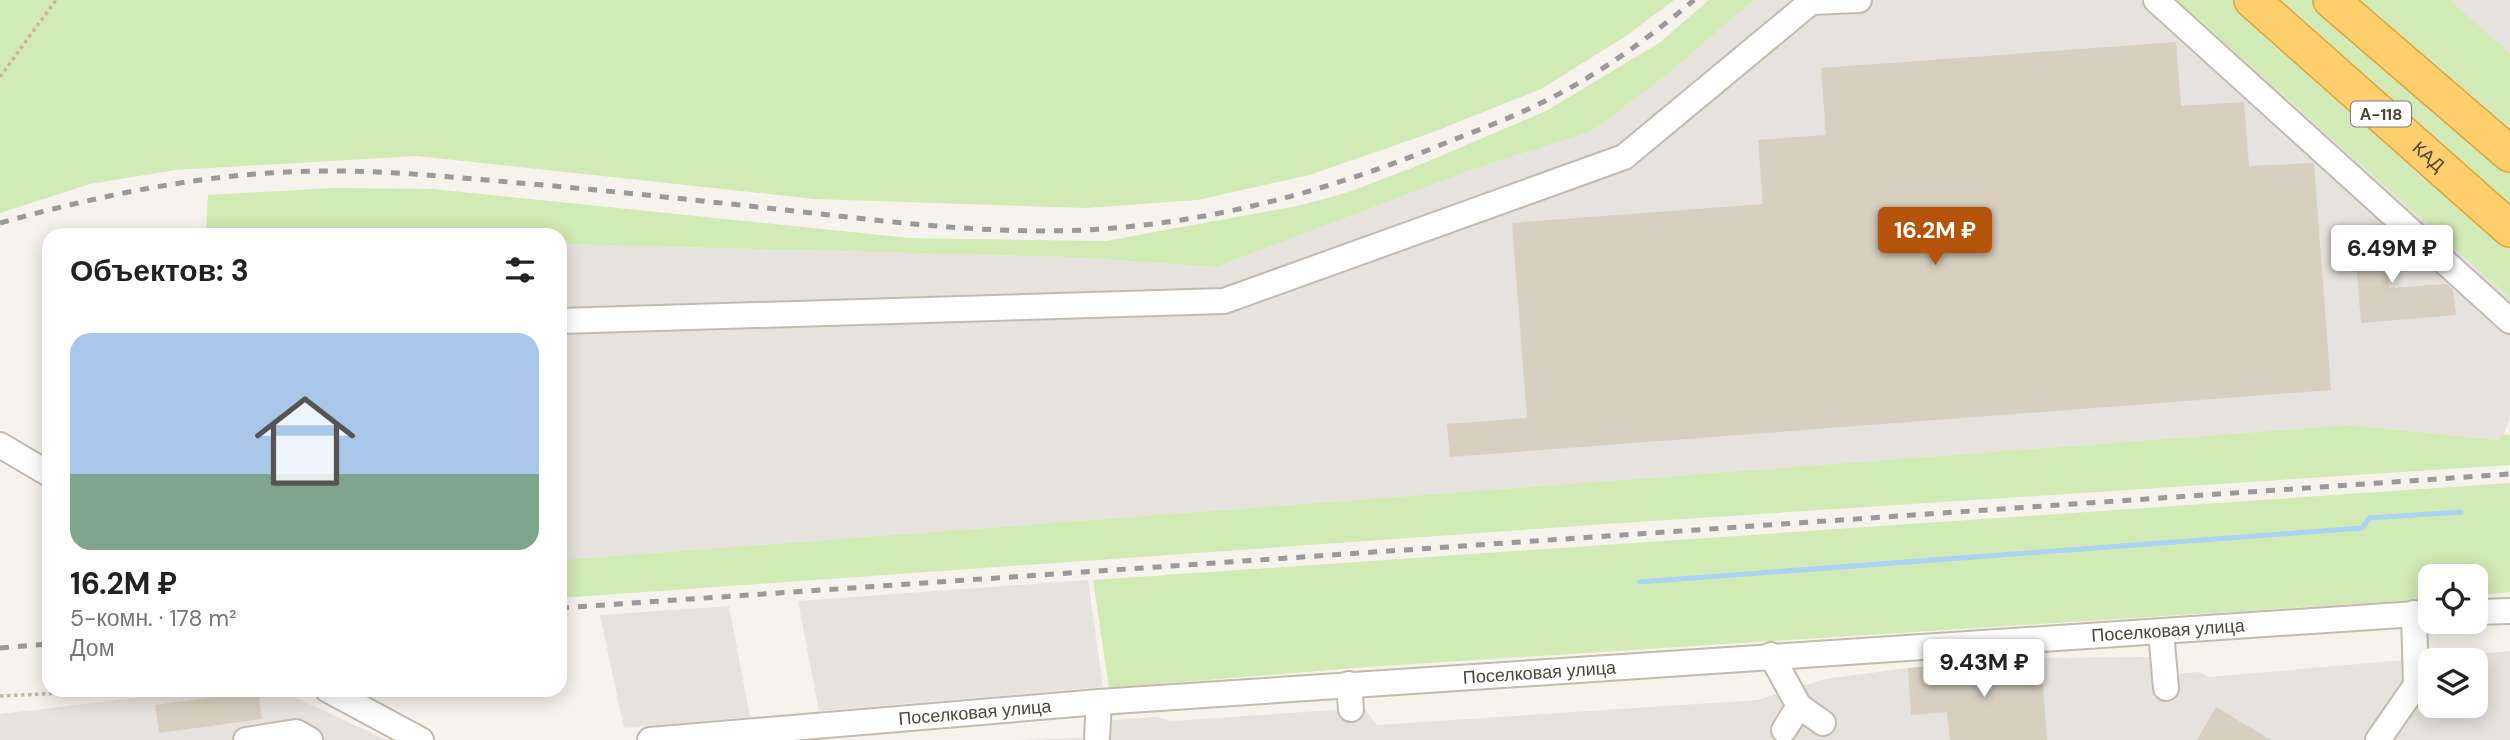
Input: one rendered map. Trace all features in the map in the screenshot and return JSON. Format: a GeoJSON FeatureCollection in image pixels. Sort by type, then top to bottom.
{"type":"FeatureCollection","features":[{"type":"Feature","properties":{"kind":"highway","name":"КАД"},"geometry":{"type":"LineString","coordinates":[[2252,0],[2510,229]]}},
{"type":"Feature","properties":{"kind":"highway","name":"А-118"},"geometry":{"type":"LineString","coordinates":[[2331,0],[2510,154]]}},
{"type":"Feature","properties":{"kind":"street"},"geometry":{"type":"LineString","coordinates":[[567,321],[1224,301],[1624,157],[1811,2],[1859,0]]}},
{"type":"Feature","properties":{"kind":"street"},"geometry":{"type":"LineString","coordinates":[[2155,0],[2510,321]]}},
{"type":"Feature","properties":{"kind":"street"},"geometry":{"type":"LineString","coordinates":[[0,445],[42,470]]}},
{"type":"Feature","properties":{"kind":"street"},"geometry":{"type":"LineString","coordinates":[[2488,612],[2510,611]]}},
{"type":"Feature","properties":{"kind":"street","name":"Поселковая улица"},"geometry":{"type":"LineString","coordinates":[[650,740],[1349,684],[2418,613]]}},
{"type":"Feature","properties":{"kind":"street"},"geometry":{"type":"LineString","coordinates":[[2161,632],[2166,688]]}},
{"type":"Feature","properties":{"kind":"street"},"geometry":{"type":"LineString","coordinates":[[2378,740],[2416,685],[2420,634]]}},
{"type":"Feature","properties":{"kind":"street"},"geometry":{"type":"LineString","coordinates":[[1771,655],[1799,706],[1823,723]]}},
{"type":"Feature","properties":{"kind":"street"},"geometry":{"type":"LineString","coordinates":[[1349,684],[1351,709]]}},
{"type":"Feature","properties":{"kind":"street"},"geometry":{"type":"LineString","coordinates":[[341,697],[421,740]]}},
{"type":"Feature","properties":{"kind":"street"},"geometry":{"type":"LineString","coordinates":[[1097,737],[1100,702]]}},
{"type":"Feature","properties":{"kind":"street"},"geometry":{"type":"LineString","coordinates":[[1784,730],[1799,706]]}},
{"type":"Feature","properties":{"kind":"street"},"geometry":{"type":"LineString","coordinates":[[246,740],[296,732],[310,740]]}},
{"type":"Feature","properties":{"kind":"path"},"geometry":{"type":"LineString","coordinates":[[0,77],[56,0]]}},
{"type":"Feature","properties":{"kind":"path"},"geometry":{"type":"LineString","coordinates":[[0,696],[42,694]]}},
{"type":"Feature","properties":{"kind":"shaded area"},"geometry":{"type":"Polygon","coordinates":[[[1754,0],[2177,0],[2510,298],[2510,418],[2501,440],[2349,425],[567,559],[567,244],[1068,257],[1216,267],[1471,170],[1592,131],[1668,74],[1754,0]]]}},
{"type":"Feature","properties":{"kind":"shaded area"},"geometry":{"type":"Polygon","coordinates":[[[2450,0],[2510,0],[2510,53],[2450,0]]]}},
{"type":"Feature","properties":{"kind":"shaded area"},"geometry":{"type":"Polygon","coordinates":[[[1088,580],[1103,687],[819,711],[798,601],[1088,580]]]}},
{"type":"Feature","properties":{"kind":"shaded area"},"geometry":{"type":"Polygon","coordinates":[[[729,606],[750,717],[624,728],[600,615],[729,606]]]}},
{"type":"Feature","properties":{"kind":"shaded area"},"geometry":{"type":"Polygon","coordinates":[[[2510,651],[2510,740],[1013,740],[1109,737],[1112,720],[1156,717],[1172,721],[1364,708],[1377,725],[1758,700],[1825,679],[1908,668],[2041,658],[2150,657],[2152,676],[2199,672],[2209,677],[2418,659],[2418,718],[2488,718],[2488,653],[2510,651]]]}},
{"type":"Feature","properties":{"kind":"shaded area"},"geometry":{"type":"Polygon","coordinates":[[[142,697],[294,697],[387,740],[0,740],[0,714],[142,697]]]}},
{"type":"Feature","properties":{"kind":"green space"},"geometry":{"type":"Polygon","coordinates":[[[0,0],[1674,0],[1626,36],[1541,89],[1428,134],[1309,175],[1197,200],[1085,208],[814,199],[417,156],[175,170],[90,184],[0,213],[0,0]]]}},
{"type":"Feature","properties":{"kind":"green space"},"geometry":{"type":"Polygon","coordinates":[[[1709,0],[1754,0],[1668,74],[1592,131],[1471,170],[1216,267],[1068,257],[567,244],[567,228],[206,228],[208,195],[333,188],[433,189],[909,238],[1106,241],[1302,205],[1352,191],[1546,111],[1659,43],[1709,0]]]}},
{"type":"Feature","properties":{"kind":"green space"},"geometry":{"type":"Polygon","coordinates":[[[2177,0],[2450,0],[2510,53],[2510,298],[2177,0]]]}},
{"type":"Feature","properties":{"kind":"green space"},"geometry":{"type":"Polygon","coordinates":[[[2349,425],[2500,440],[2501,434],[2510,435],[2510,465],[1606,524],[567,598],[567,559],[2349,425]]]}},
{"type":"Feature","properties":{"kind":"green space"},"geometry":{"type":"Polygon","coordinates":[[[2510,483],[2510,592],[2488,595],[2488,564],[2418,564],[2418,600],[1367,667],[1109,688],[1093,580],[2510,483]]]}},
{"type":"Feature","properties":{"kind":"building"},"geometry":{"type":"Polygon","coordinates":[[[2176,42],[2181,106],[2244,102],[2249,166],[2314,163],[2331,390],[1450,457],[1447,424],[1527,418],[1512,223],[1763,204],[1758,140],[1826,135],[1821,68],[2176,42]]]}},
{"type":"Feature","properties":{"kind":"building"},"geometry":{"type":"Polygon","coordinates":[[[2381,224],[2384,227],[2389,288],[2447,284],[2453,290],[2456,315],[2361,323],[2353,226],[2381,224]]]}},
{"type":"Feature","properties":{"kind":"building"},"geometry":{"type":"Polygon","coordinates":[[[2041,658],[2047,740],[1950,740],[1947,712],[1911,715],[1908,668],[2041,658]]]}},
{"type":"Feature","properties":{"kind":"building"},"geometry":{"type":"Polygon","coordinates":[[[214,697],[259,697],[262,719],[159,733],[155,705],[214,697]]]}},
{"type":"Feature","properties":{"kind":"building"},"geometry":{"type":"Polygon","coordinates":[[[2216,707],[2271,740],[2197,740],[2216,707]]]}},
{"type":"Feature","properties":{"kind":"waterway"},"geometry":{"type":"LineString","coordinates":[[1639,582],[2362,528],[2369,518],[2461,512]]}},
{"type":"Feature","properties":{"kind":"railway"},"geometry":{"type":"LineString","coordinates":[[0,223],[159,186],[239,175],[343,171],[538,185],[986,229],[1085,230],[1177,221],[1222,213],[1312,190],[1400,161],[1517,114],[1561,93],[1601,69],[1640,43],[1694,0]]}},
{"type":"Feature","properties":{"kind":"railway"},"geometry":{"type":"LineString","coordinates":[[567,608],[2510,474]]}},
{"type":"Feature","properties":{"kind":"railway"},"geometry":{"type":"LineString","coordinates":[[0,648],[42,645]]}}]}
